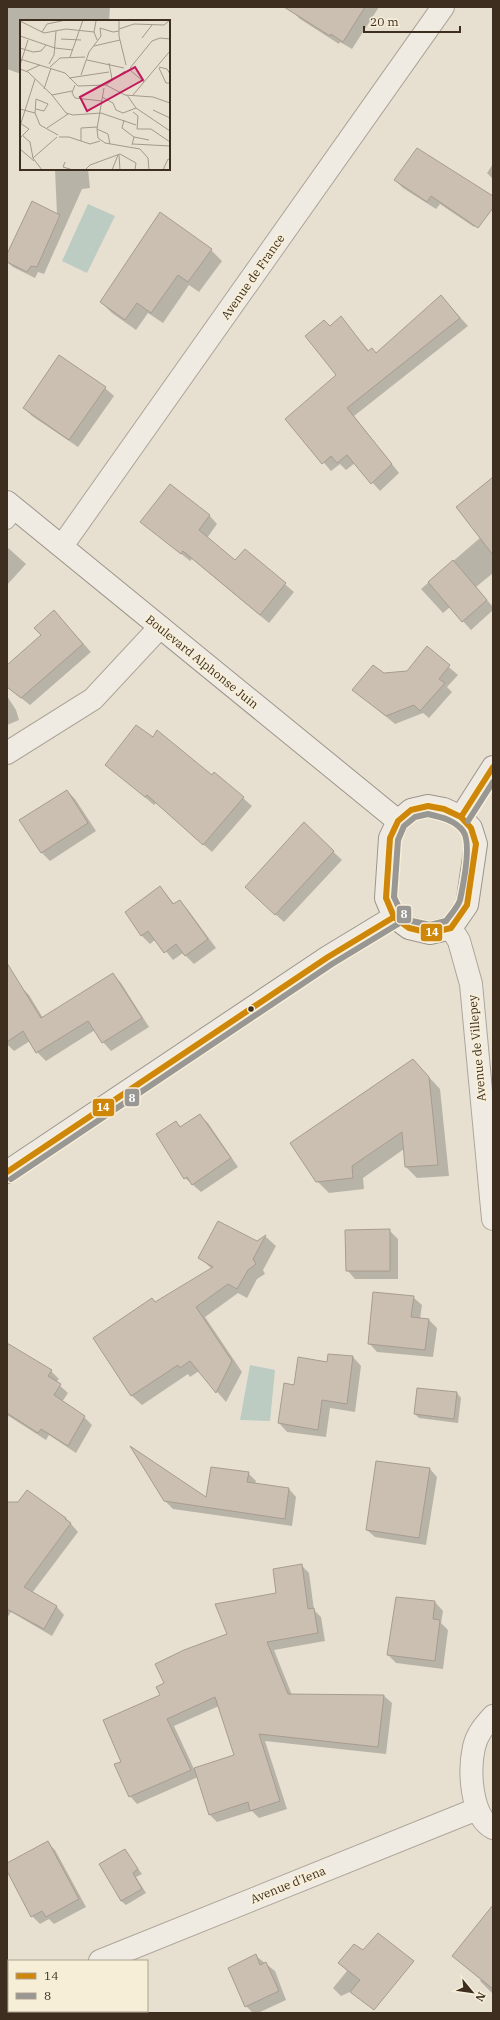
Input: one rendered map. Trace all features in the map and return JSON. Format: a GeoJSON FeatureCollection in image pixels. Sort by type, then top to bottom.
{"type":"FeatureCollection","features":[{"type":"Feature","properties":{"kind":"street","name":"Avenue de France"},"geometry":{"type":"LineString","coordinates":[[62,546],[443,7]]}},
{"type":"Feature","properties":{"kind":"street","name":"Boulevard Alphonse Juin"},"geometry":{"type":"LineString","coordinates":[[10,511],[62,546],[398,821]]}},
{"type":"Feature","properties":{"kind":"street"},"geometry":{"type":"LineString","coordinates":[[7,753],[93,699],[160,627]]}},
{"type":"Feature","properties":{"kind":"street"},"geometry":{"type":"LineString","coordinates":[[461,818],[493,767]]}},
{"type":"Feature","properties":{"kind":"street"},"geometry":{"type":"LineString","coordinates":[[428,806],[444,810],[461,818],[471,828],[476,844],[467,905],[451,928],[430,933],[409,928],[394,917],[386,898],[390,838],[398,821],[411,810],[428,806]]}},
{"type":"Feature","properties":{"kind":"street"},"geometry":{"type":"LineString","coordinates":[[7,1172],[328,957],[394,917]]}},
{"type":"Feature","properties":{"kind":"street","name":"Avenue de Villepey"},"geometry":{"type":"LineString","coordinates":[[451,928],[459,941],[471,984],[491,1184],[493,1219]]}},
{"type":"Feature","properties":{"kind":"street"},"geometry":{"type":"LineString","coordinates":[[493,1716],[481,1730],[474,1748],[472,1784],[477,1809],[493,1828]]}},
{"type":"Feature","properties":{"kind":"street","name":"Avenue d'Iena"},"geometry":{"type":"LineString","coordinates":[[102,1960],[477,1809]]}},
{"type":"Feature","properties":{"kind":"shaded area"},"geometry":{"type":"Polygon","coordinates":[[[88,204],[115,216],[87,273],[62,261],[88,204]]]}},
{"type":"Feature","properties":{"kind":"shaded area"},"geometry":{"type":"Polygon","coordinates":[[[250,1365],[275,1370],[270,1421],[240,1420],[250,1365]]]}},
{"type":"Feature","properties":{"kind":"building"},"geometry":{"type":"Polygon","coordinates":[[[284,7],[365,7],[343,42],[331,34],[330,36],[284,7]]]}},
{"type":"Feature","properties":{"kind":"building"},"geometry":{"type":"Polygon","coordinates":[[[417,148],[493,196],[493,208],[478,228],[431,196],[427,202],[394,180],[417,148]]]}},
{"type":"Feature","properties":{"kind":"building"},"geometry":{"type":"Polygon","coordinates":[[[32,201],[60,215],[37,267],[31,266],[27,272],[7,262],[7,254],[32,201]]]}},
{"type":"Feature","properties":{"kind":"building"},"geometry":{"type":"Polygon","coordinates":[[[160,212],[212,249],[188,282],[178,275],[151,313],[137,303],[125,320],[100,302],[160,212]]]}},
{"type":"Feature","properties":{"kind":"building"},"geometry":{"type":"Polygon","coordinates":[[[441,295],[460,318],[347,408],[392,464],[371,484],[347,455],[337,463],[331,456],[322,464],[285,419],[336,375],[305,336],[324,320],[330,326],[341,316],[368,351],[372,348],[376,353],[441,295]]]}},
{"type":"Feature","properties":{"kind":"building"},"geometry":{"type":"Polygon","coordinates":[[[59,355],[106,387],[69,440],[23,408],[59,355]]]}},
{"type":"Feature","properties":{"kind":"building"},"geometry":{"type":"Polygon","coordinates":[[[493,477],[493,555],[456,507],[493,477]]]}},
{"type":"Feature","properties":{"kind":"building"},"geometry":{"type":"Polygon","coordinates":[[[170,484],[210,515],[199,530],[235,560],[245,549],[286,583],[260,615],[183,551],[181,554],[140,522],[170,484]]]}},
{"type":"Feature","properties":{"kind":"building"},"geometry":{"type":"Polygon","coordinates":[[[453,560],[487,600],[462,622],[428,582],[453,560]]]}},
{"type":"Feature","properties":{"kind":"building"},"geometry":{"type":"Polygon","coordinates":[[[54,610],[83,644],[21,698],[7,687],[7,665],[41,635],[34,628],[54,610]]]}},
{"type":"Feature","properties":{"kind":"building"},"geometry":{"type":"Polygon","coordinates":[[[427,646],[450,665],[439,679],[445,683],[420,711],[414,705],[386,716],[352,690],[373,665],[384,673],[407,671],[427,646]]]}},
{"type":"Feature","properties":{"kind":"building"},"geometry":{"type":"Polygon","coordinates":[[[136,725],[153,737],[157,730],[212,775],[214,772],[244,797],[203,845],[147,795],[145,797],[105,765],[136,725]]]}},
{"type":"Feature","properties":{"kind":"building"},"geometry":{"type":"Polygon","coordinates":[[[67,790],[88,823],[41,853],[19,820],[67,790]]]}},
{"type":"Feature","properties":{"kind":"building"},"geometry":{"type":"Polygon","coordinates":[[[304,822],[334,851],[275,915],[245,887],[304,822]]]}},
{"type":"Feature","properties":{"kind":"building"},"geometry":{"type":"Polygon","coordinates":[[[160,886],[173,904],[180,900],[208,939],[185,956],[176,944],[164,953],[148,931],[141,936],[125,912],[160,886]]]}},
{"type":"Feature","properties":{"kind":"building"},"geometry":{"type":"Polygon","coordinates":[[[7,963],[41,1018],[113,973],[142,1018],[102,1043],[88,1021],[36,1053],[23,1031],[7,1042],[7,963]]]}},
{"type":"Feature","properties":{"kind":"building"},"geometry":{"type":"Polygon","coordinates":[[[413,1059],[429,1077],[438,1165],[405,1167],[402,1132],[352,1166],[353,1178],[316,1182],[290,1143],[413,1059]]]}},
{"type":"Feature","properties":{"kind":"building"},"geometry":{"type":"Polygon","coordinates":[[[200,1114],[231,1158],[192,1185],[187,1177],[184,1179],[156,1134],[176,1121],[180,1127],[200,1114]]]}},
{"type":"Feature","properties":{"kind":"building"},"geometry":{"type":"Polygon","coordinates":[[[218,1221],[257,1241],[266,1235],[253,1259],[256,1264],[248,1270],[237,1289],[228,1284],[196,1307],[232,1361],[216,1393],[190,1361],[180,1368],[178,1365],[131,1396],[93,1338],[152,1298],[155,1302],[213,1267],[198,1258],[218,1221]]]}},
{"type":"Feature","properties":{"kind":"building"},"geometry":{"type":"Polygon","coordinates":[[[390,1229],[390,1271],[346,1271],[345,1230],[390,1229]]]}},
{"type":"Feature","properties":{"kind":"building"},"geometry":{"type":"Polygon","coordinates":[[[373,1292],[414,1296],[411,1317],[429,1319],[425,1350],[368,1344],[373,1292]]]}},
{"type":"Feature","properties":{"kind":"building"},"geometry":{"type":"Polygon","coordinates":[[[7,1343],[52,1370],[48,1376],[61,1384],[54,1395],[85,1416],[68,1446],[41,1429],[38,1433],[7,1413],[7,1343]]]}},
{"type":"Feature","properties":{"kind":"building"},"geometry":{"type":"Polygon","coordinates":[[[328,1354],[353,1356],[347,1404],[322,1400],[318,1430],[278,1423],[284,1383],[294,1385],[298,1357],[327,1362],[328,1354]]]}},
{"type":"Feature","properties":{"kind":"building"},"geometry":{"type":"Polygon","coordinates":[[[417,1388],[457,1392],[454,1419],[414,1414],[417,1388]]]}},
{"type":"Feature","properties":{"kind":"building"},"geometry":{"type":"Polygon","coordinates":[[[130,1446],[206,1497],[211,1467],[249,1472],[247,1482],[289,1488],[285,1519],[164,1501],[130,1446]]]}},
{"type":"Feature","properties":{"kind":"building"},"geometry":{"type":"Polygon","coordinates":[[[376,1461],[430,1468],[419,1538],[366,1530],[376,1461]]]}},
{"type":"Feature","properties":{"kind":"building"},"geometry":{"type":"Polygon","coordinates":[[[27,1490],[71,1523],[24,1587],[57,1606],[44,1629],[7,1609],[7,1502],[18,1502],[27,1490]]]}},
{"type":"Feature","properties":{"kind":"building"},"geometry":{"type":"Polygon","coordinates":[[[302,1564],[308,1609],[314,1608],[318,1633],[267,1642],[288,1694],[384,1695],[378,1747],[259,1734],[280,1801],[250,1811],[248,1802],[209,1815],[194,1768],[234,1755],[215,1697],[167,1719],[191,1770],[129,1797],[114,1764],[121,1762],[103,1720],[160,1695],[156,1687],[164,1683],[155,1664],[184,1650],[227,1634],[215,1604],[276,1593],[273,1569],[302,1564]]]}},
{"type":"Feature","properties":{"kind":"building"},"geometry":{"type":"Polygon","coordinates":[[[396,1597],[435,1601],[433,1619],[440,1620],[435,1661],[387,1655],[396,1597]]]}},
{"type":"Feature","properties":{"kind":"building"},"geometry":{"type":"Polygon","coordinates":[[[48,1841],[79,1899],[46,1917],[42,1911],[31,1917],[7,1871],[7,1863],[48,1841]]]}},
{"type":"Feature","properties":{"kind":"building"},"geometry":{"type":"Polygon","coordinates":[[[125,1849],[138,1869],[133,1873],[142,1889],[121,1901],[99,1864],[125,1849]]]}},
{"type":"Feature","properties":{"kind":"building"},"geometry":{"type":"Polygon","coordinates":[[[493,1905],[493,1989],[452,1956],[493,1905]]]}},
{"type":"Feature","properties":{"kind":"building"},"geometry":{"type":"Polygon","coordinates":[[[378,1933],[414,1961],[374,2010],[350,1992],[360,1980],[338,1963],[354,1944],[363,1950],[378,1933]]]}},
{"type":"Feature","properties":{"kind":"building"},"geometry":{"type":"Polygon","coordinates":[[[256,1954],[260,1965],[266,1962],[279,1991],[245,2007],[228,1968],[256,1954]]]}},
{"type":"Feature","properties":{"kind":"transit line","name":"14"},"geometry":{"type":"LineString","coordinates":[[461,817],[493,767]]}},
{"type":"Feature","properties":{"kind":"transit line","name":"8"},"geometry":{"type":"LineString","coordinates":[[468,821],[493,782]]}},
{"type":"Feature","properties":{"kind":"transit line","name":"14"},"geometry":{"type":"LineString","coordinates":[[428,806],[444,809],[461,817],[471,828],[476,844],[467,905],[451,928],[430,933],[409,928],[394,917],[386,898],[390,838],[398,821],[411,810],[428,806]]}},
{"type":"Feature","properties":{"kind":"transit line","name":"8"},"geometry":{"type":"LineString","coordinates":[[428,814],[443,818],[460,827],[466,837],[467,845],[465,875],[459,903],[446,921],[430,925],[412,921],[401,912],[394,897],[398,840],[404,826],[415,817],[428,814]]}},
{"type":"Feature","properties":{"kind":"transit line","name":"14"},"geometry":{"type":"LineString","coordinates":[[7,1172],[328,957],[394,917]]}},
{"type":"Feature","properties":{"kind":"transit line","name":"8"},"geometry":{"type":"LineString","coordinates":[[11,1179],[332,964],[398,924]]}}]}
